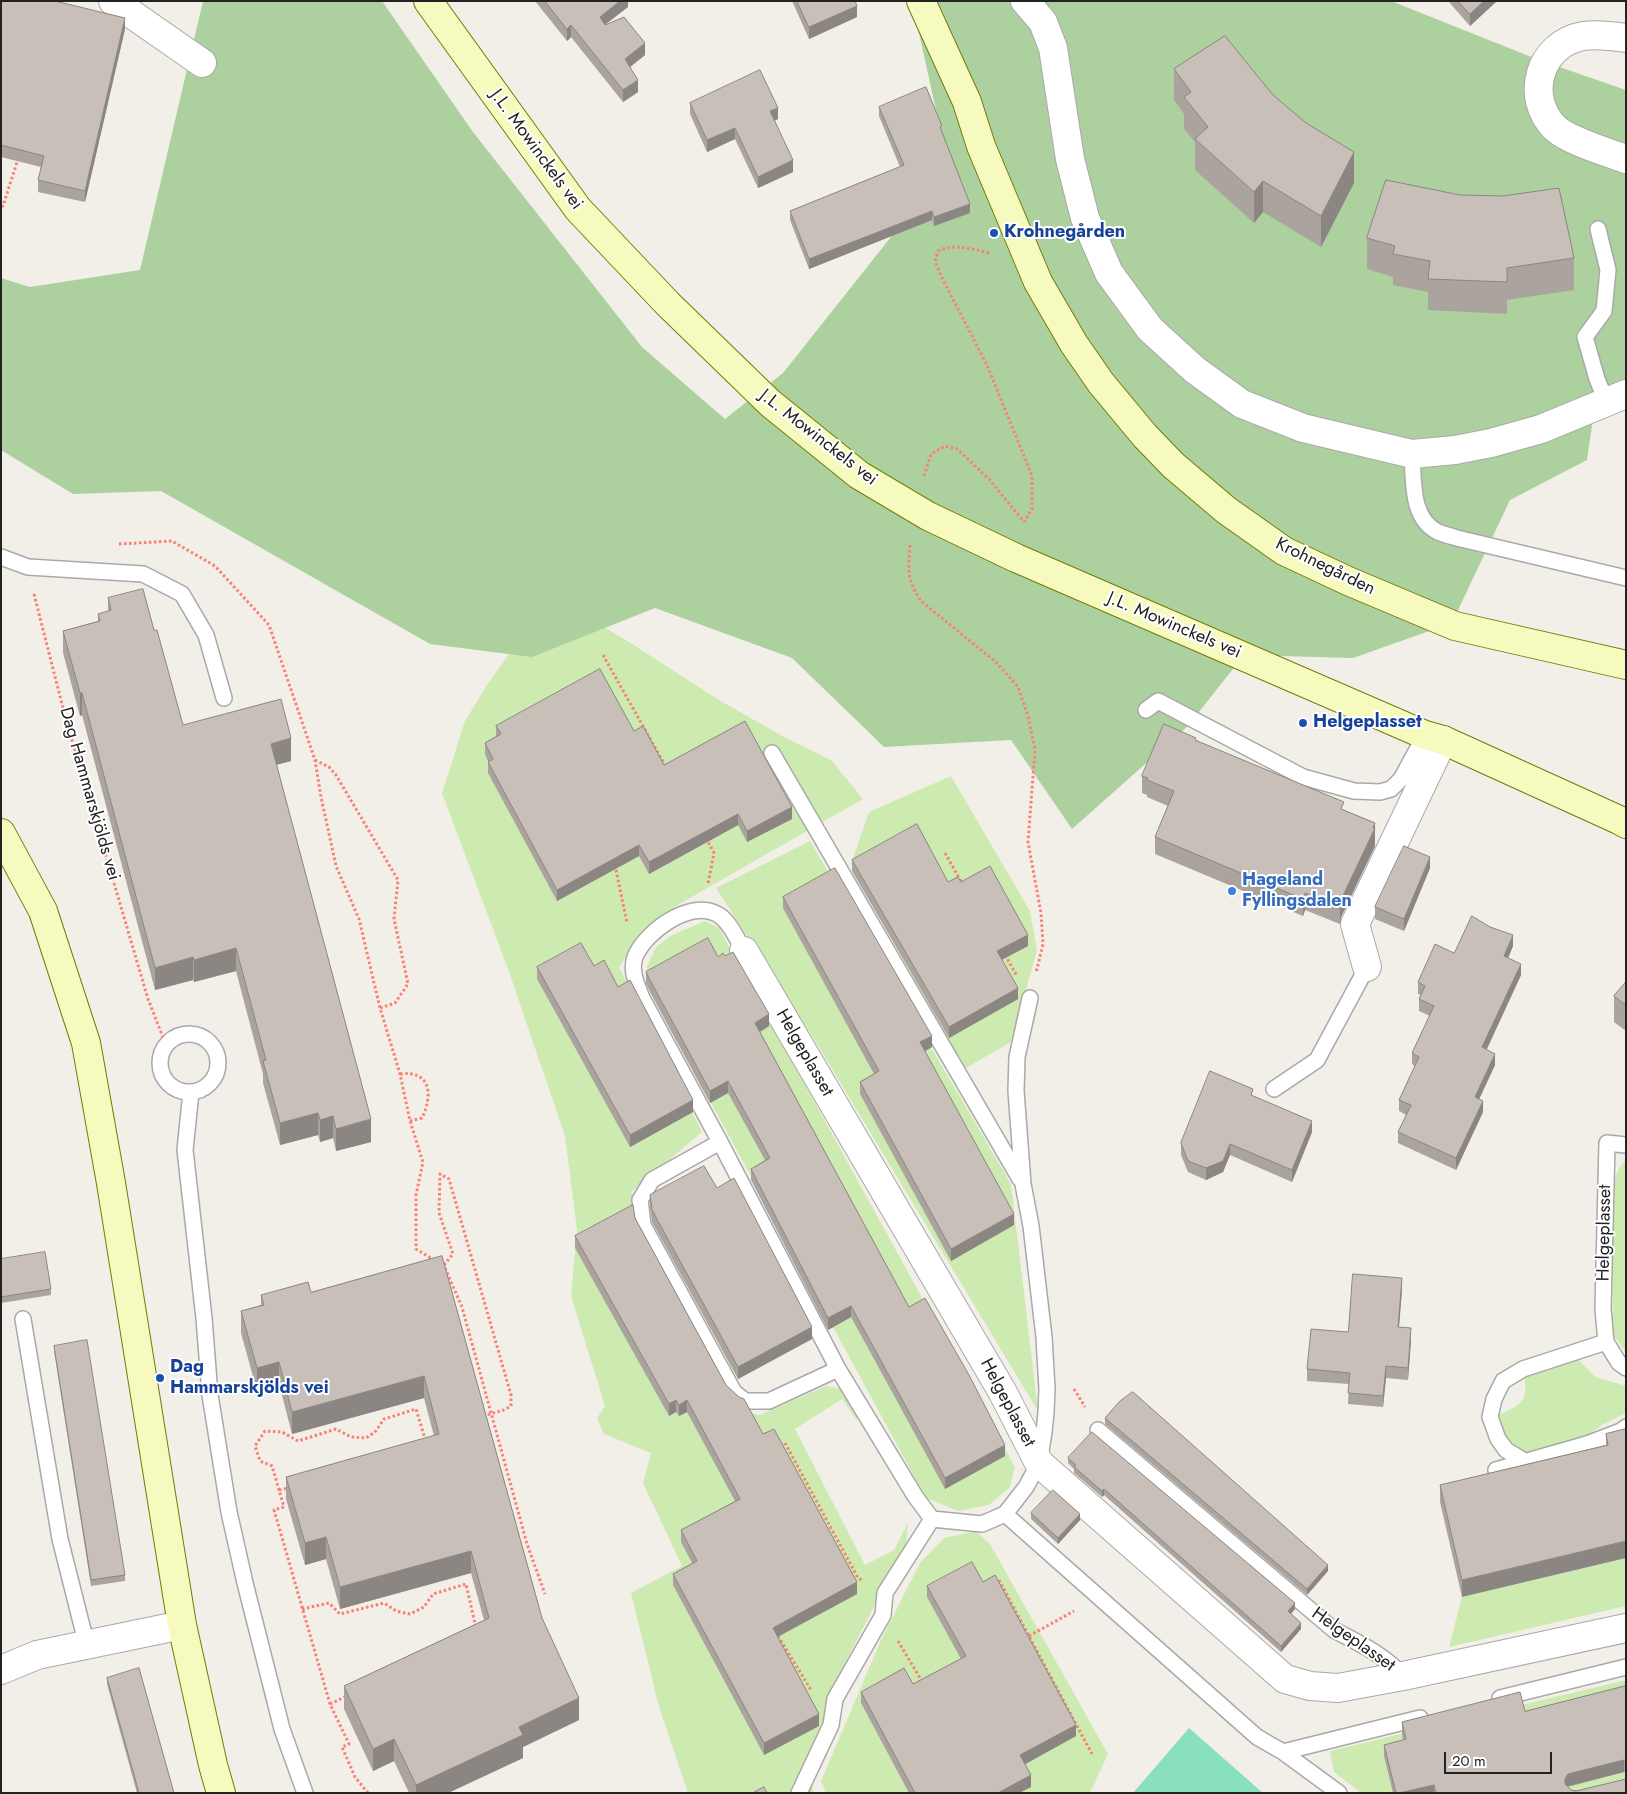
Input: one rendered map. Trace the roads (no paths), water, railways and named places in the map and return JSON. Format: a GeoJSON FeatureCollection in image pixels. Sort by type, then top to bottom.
{"type":"FeatureCollection","features":[{"type":"Feature","properties":{"kind":"main road","name":"J.L. Mowinckels vei"},"geometry":{"type":"LineString","coordinates":[[428,1],[578,209],[668,304],[770,403],[859,475],[928,516],[1016,558],[1434,738],[1626,824]]}},
{"type":"Feature","properties":{"kind":"main road","name":"Krohnegården"},"geometry":{"type":"LineString","coordinates":[[929,4],[967,102],[981,146],[1038,282],[1074,344],[1101,383],[1145,436],[1174,464],[1226,510],[1284,551],[1348,581],[1455,626],[1626,665]]}},
{"type":"Feature","properties":{"kind":"main road"},"geometry":{"type":"LineString","coordinates":[[1,833],[43,911],[86,1043],[113,1193],[182,1625],[213,1765],[222,1793]]}},
{"type":"Feature","properties":{"kind":"street"},"geometry":{"type":"LineString","coordinates":[[113,1],[202,63]]}},
{"type":"Feature","properties":{"kind":"street"},"geometry":{"type":"LineString","coordinates":[[1025,1],[1043,22],[1053,48],[1070,159],[1086,218],[1109,273],[1150,329],[1195,370],[1242,404],[1303,428],[1412,454],[1455,450],[1491,443],[1541,428],[1616,398]]}},
{"type":"Feature","properties":{"kind":"street"},"geometry":{"type":"LineString","coordinates":[[1626,38],[1584,36],[1570,41],[1553,52],[1541,70],[1538,85],[1540,105],[1546,117],[1556,129],[1567,136],[1626,159]]}},
{"type":"Feature","properties":{"kind":"street"},"geometry":{"type":"LineString","coordinates":[[1367,967],[1355,924],[1434,738]]}},
{"type":"Feature","properties":{"kind":"street","name":"Helgeplasset"},"geometry":{"type":"LineString","coordinates":[[744,951],[997,1383],[1039,1463],[1285,1679],[1310,1686],[1338,1688],[1403,1676],[1626,1628]]}},
{"type":"Feature","properties":{"kind":"street"},"geometry":{"type":"LineString","coordinates":[[1,1670],[37,1655],[182,1625]]}},
{"type":"Feature","properties":{"kind":"lane"},"geometry":{"type":"LineString","coordinates":[[1598,229],[1608,270],[1604,311],[1585,337],[1597,379],[1616,398]]}},
{"type":"Feature","properties":{"kind":"lane"},"geometry":{"type":"LineString","coordinates":[[1412,454],[1417,509],[1424,522],[1438,532],[1626,578]]}},
{"type":"Feature","properties":{"kind":"lane"},"geometry":{"type":"LineString","coordinates":[[1,557],[28,567],[143,574],[182,594],[206,635],[224,698]]}},
{"type":"Feature","properties":{"kind":"lane"},"geometry":{"type":"LineString","coordinates":[[1146,710],[1158,701],[1303,777],[1354,791],[1380,792],[1391,789],[1402,779],[1434,738]]}},
{"type":"Feature","properties":{"kind":"lane","name":"Helgeplasset"},"geometry":{"type":"LineString","coordinates":[[772,753],[1024,1184]]}},
{"type":"Feature","properties":{"kind":"lane","name":"Helgeplasset"},"geometry":{"type":"LineString","coordinates":[[720,1142],[642,998],[633,974],[635,957],[649,935],[669,920],[694,910],[704,910],[718,914],[729,926],[744,951]]}},
{"type":"Feature","properties":{"kind":"lane"},"geometry":{"type":"LineString","coordinates":[[1274,1089],[1317,1060],[1367,967]]}},
{"type":"Feature","properties":{"kind":"lane","name":"Helgeplasset"},"geometry":{"type":"LineString","coordinates":[[932,1519],[982,1524],[1005,1514],[1026,1487],[1039,1463],[1044,1432],[1047,1389],[1044,1336],[1017,1122],[1016,1074],[1017,1057],[1030,998]]}},
{"type":"Feature","properties":{"kind":"lane"},"geometry":{"type":"LineString","coordinates":[[191,1034],[200,1036],[209,1042],[218,1058],[214,1077],[209,1084],[201,1090],[191,1092],[173,1088],[161,1073],[160,1064],[161,1054],[166,1045],[181,1035],[191,1034]]}},
{"type":"Feature","properties":{"kind":"lane"},"geometry":{"type":"LineString","coordinates":[[191,1092],[185,1150],[204,1318],[210,1395],[229,1512],[282,1729],[305,1793]]}},
{"type":"Feature","properties":{"kind":"lane"},"geometry":{"type":"LineString","coordinates":[[799,1793],[831,1725],[835,1699],[882,1615],[885,1593],[932,1519],[915,1496],[838,1369],[720,1142],[652,1180],[640,1200],[643,1225],[734,1392],[745,1401],[769,1401],[838,1369]]}},
{"type":"Feature","properties":{"kind":"lane","name":"Helgeplasset"},"geometry":{"type":"LineString","coordinates":[[1626,1145],[1607,1143],[1603,1309],[1606,1342],[1618,1362],[1626,1368]]}},
{"type":"Feature","properties":{"kind":"lane"},"geometry":{"type":"LineString","coordinates":[[23,1319],[60,1539],[86,1646]]}},
{"type":"Feature","properties":{"kind":"lane"},"geometry":{"type":"LineString","coordinates":[[1526,1462],[1506,1450],[1498,1439],[1490,1417],[1494,1399],[1503,1381],[1523,1369],[1606,1342]]}},
{"type":"Feature","properties":{"kind":"lane"},"geometry":{"type":"LineString","coordinates":[[1496,1470],[1587,1444],[1621,1432],[1626,1428]]}},
{"type":"Feature","properties":{"kind":"lane","name":"Helgeplasset"},"geometry":{"type":"LineString","coordinates":[[1098,1430],[1334,1630],[1369,1648],[1391,1663],[1403,1676]]}},
{"type":"Feature","properties":{"kind":"lane"},"geometry":{"type":"LineString","coordinates":[[1005,1514],[1257,1737],[1283,1752],[1338,1793]]}},
{"type":"Feature","properties":{"kind":"lane"},"geometry":{"type":"LineString","coordinates":[[1483,1702],[1626,1667]]}},
{"type":"Feature","properties":{"kind":"lane"},"geometry":{"type":"LineString","coordinates":[[1283,1752],[1435,1714]]}},
{"type":"Feature","properties":{"kind":"place","name":"Krohnegården"},"geometry":{"type":"Point","coordinates":[994,233]}},
{"type":"Feature","properties":{"kind":"place","name":"Helgeplasset"},"geometry":{"type":"Point","coordinates":[1303,723]}},
{"type":"Feature","properties":{"kind":"place","name":"Hageland Fyllingsdalen"},"geometry":{"type":"Point","coordinates":[1232,891]}},
{"type":"Feature","properties":{"kind":"place","name":"Dag Hammarskjölds vei"},"geometry":{"type":"Point","coordinates":[160,1378]}}]}
